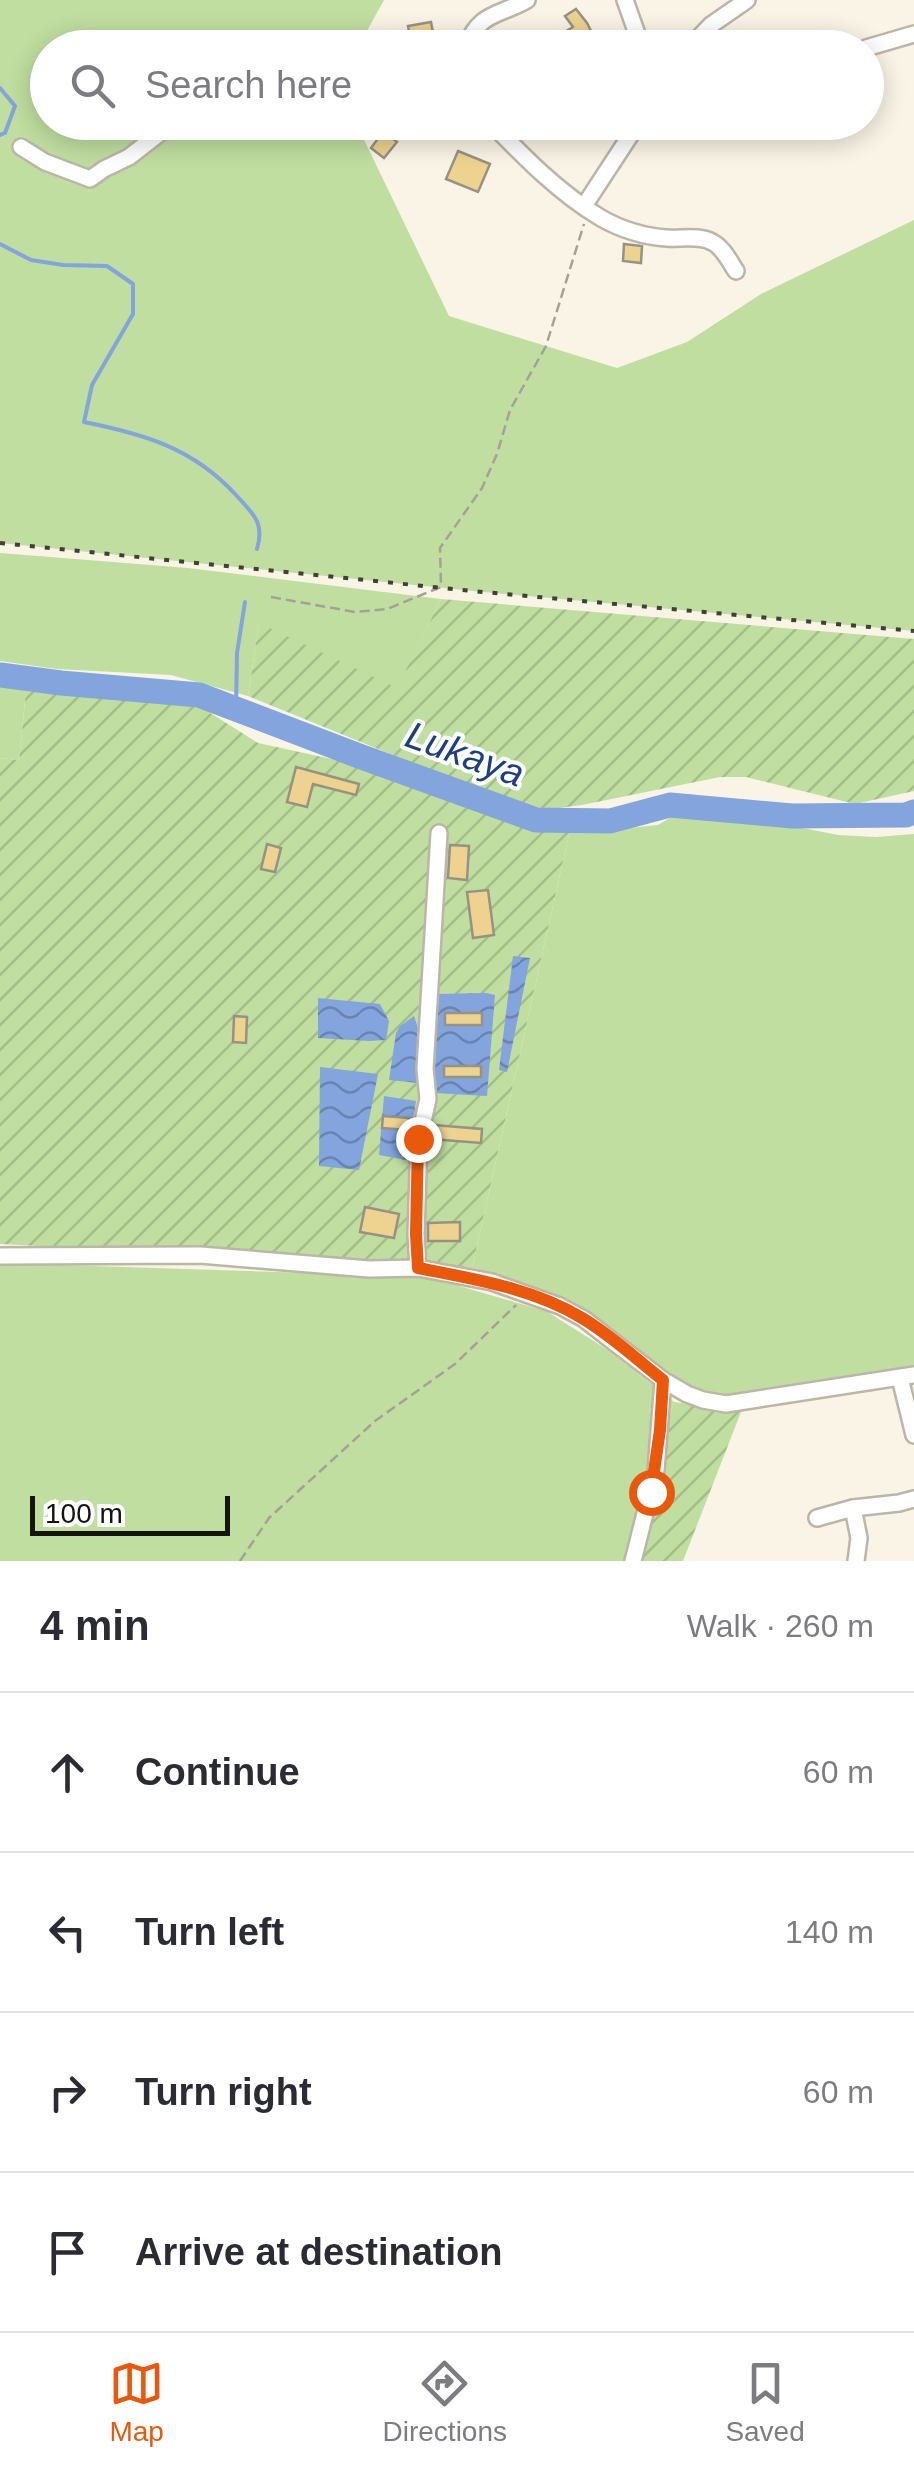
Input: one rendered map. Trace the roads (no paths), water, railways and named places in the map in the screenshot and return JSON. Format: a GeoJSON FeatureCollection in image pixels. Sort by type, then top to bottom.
{"type":"FeatureCollection","features":[{"type":"Feature","properties":{"kind":"street"},"geometry":{"type":"LineString","coordinates":[[473,30],[483,20],[527,0]]}},
{"type":"Feature","properties":{"kind":"street"},"geometry":{"type":"LineString","coordinates":[[625,0],[636,30]]}},
{"type":"Feature","properties":{"kind":"street"},"geometry":{"type":"LineString","coordinates":[[706,30],[747,0]]}},
{"type":"Feature","properties":{"kind":"street"},"geometry":{"type":"LineString","coordinates":[[884,43],[914,34]]}},
{"type":"Feature","properties":{"kind":"street"},"geometry":{"type":"LineString","coordinates":[[21,147],[45,162],[90,179],[151,140]]}},
{"type":"Feature","properties":{"kind":"street"},"geometry":{"type":"LineString","coordinates":[[507,140],[604,220],[632,232],[662,238],[709,240],[736,272]]}},
{"type":"Feature","properties":{"kind":"street"},"geometry":{"type":"LineString","coordinates":[[587,208],[627,140]]}},
{"type":"Feature","properties":{"kind":"street"},"geometry":{"type":"LineString","coordinates":[[418,1268],[418,1139],[428,1099],[425,1069],[439,833]]}},
{"type":"Feature","properties":{"kind":"street"},"geometry":{"type":"LineString","coordinates":[[0,1256],[200,1255],[418,1268],[492,1282],[560,1306],[584,1319],[663,1380],[702,1400],[726,1404],[907,1377],[914,1435]]}},
{"type":"Feature","properties":{"kind":"street"},"geometry":{"type":"LineString","coordinates":[[633,1561],[656,1470],[663,1380]]}},
{"type":"Feature","properties":{"kind":"street"},"geometry":{"type":"LineString","coordinates":[[817,1518],[914,1499]]}},
{"type":"Feature","properties":{"kind":"street"},"geometry":{"type":"LineString","coordinates":[[853,1508],[859,1538],[856,1561]]}},
{"type":"Feature","properties":{"kind":"water"},"geometry":{"type":"Polygon","coordinates":[[[513,956],[530,958],[507,1072],[499,1070],[513,956]]]}},
{"type":"Feature","properties":{"kind":"water"},"geometry":{"type":"Polygon","coordinates":[[[438,994],[495,995],[487,1096],[434,1093],[438,994]]]}},
{"type":"Feature","properties":{"kind":"water"},"geometry":{"type":"Polygon","coordinates":[[[318,998],[380,1004],[389,1021],[386,1040],[318,1038],[318,998]]]}},
{"type":"Feature","properties":{"kind":"water"},"geometry":{"type":"Polygon","coordinates":[[[414,1016],[418,1028],[418,1083],[389,1080],[396,1033],[414,1016]]]}},
{"type":"Feature","properties":{"kind":"water"},"geometry":{"type":"Polygon","coordinates":[[[320,1067],[378,1074],[359,1170],[319,1166],[320,1067]]]}},
{"type":"Feature","properties":{"kind":"water"},"geometry":{"type":"Polygon","coordinates":[[[384,1096],[416,1101],[406,1160],[379,1155],[384,1096]]]}},
{"type":"Feature","properties":{"kind":"waterway"},"geometry":{"type":"LineString","coordinates":[[0,88],[15,106],[5,133],[0,135]]}},
{"type":"Feature","properties":{"kind":"waterway"},"geometry":{"type":"LineString","coordinates":[[0,244],[31,260],[107,266],[133,284],[133,314],[92,385],[84,422],[147,438],[203,465],[252,513],[259,532],[257,549]]}},
{"type":"Feature","properties":{"kind":"waterway"},"geometry":{"type":"LineString","coordinates":[[236,709],[237,653],[245,602]]}},
{"type":"Feature","properties":{"kind":"waterway","name":"Lukaya"},"geometry":{"type":"LineString","coordinates":[[0,675],[199,695],[536,820],[610,821],[670,805],[792,816],[914,812]]}},
{"type":"Feature","properties":{"kind":"railway"},"geometry":{"type":"LineString","coordinates":[[0,543],[914,631]]}}]}
